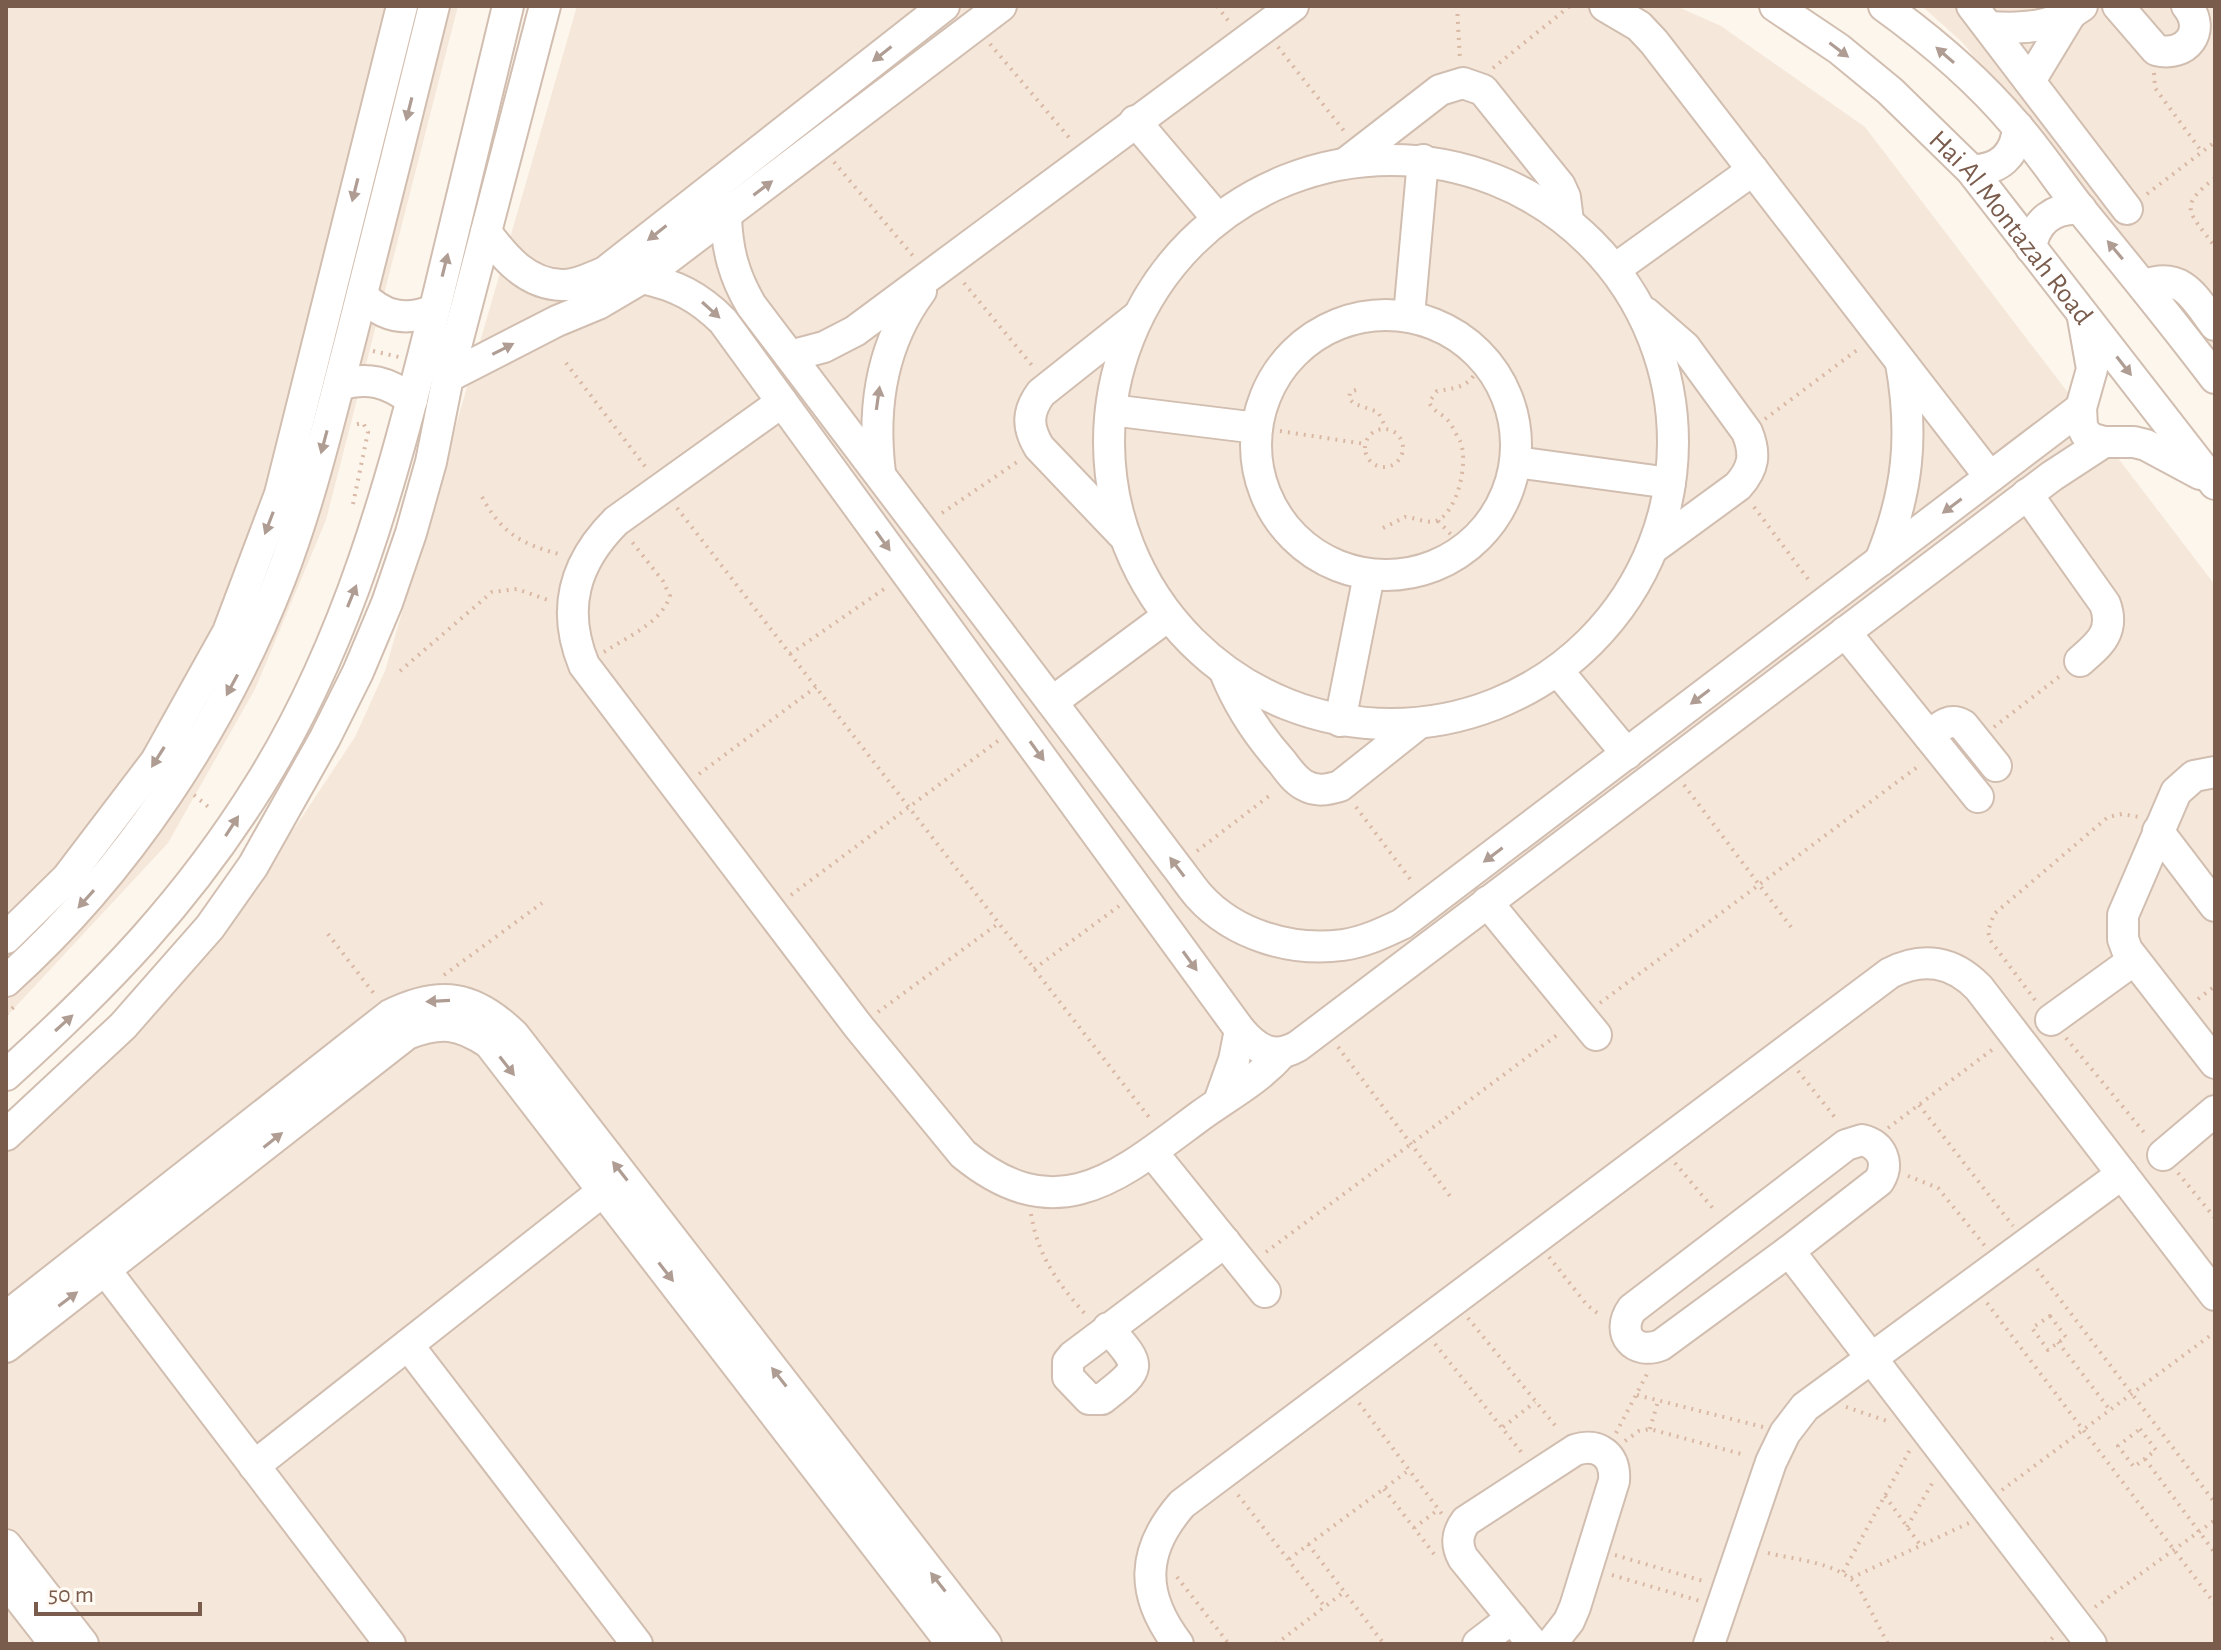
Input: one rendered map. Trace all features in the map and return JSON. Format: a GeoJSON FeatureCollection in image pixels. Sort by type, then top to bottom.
{"type":"FeatureCollection","features":[{"type":"Feature","properties":{"kind":"street"},"geometry":{"type":"LineString","coordinates":[[6,938],[67,878],[156,761],[228,632],[280,494],[402,6]]}},
{"type":"Feature","properties":{"kind":"street"},"geometry":{"type":"LineString","coordinates":[[6,981],[34,956],[110,872],[177,781],[234,682],[280,579],[316,472],[434,6]]}},
{"type":"Feature","properties":{"kind":"street"},"geometry":{"type":"LineString","coordinates":[[6,1075],[79,1010],[177,902],[261,782],[329,653],[357,585],[380,515],[412,400],[508,6]]}},
{"type":"Feature","properties":{"kind":"street"},"geometry":{"type":"LineString","coordinates":[[6,1135],[123,1026],[210,927],[253,866],[325,738],[360,667],[387,603],[431,462],[448,377],[545,6]]}},
{"type":"Feature","properties":{"kind":"street"},"geometry":{"type":"LineString","coordinates":[[448,377],[557,321],[589,293],[605,272],[944,6]]}},
{"type":"Feature","properties":{"kind":"street"},"geometry":{"type":"LineString","coordinates":[[790,356],[840,340],[939,271],[1135,121],[1293,6]]}},
{"type":"Feature","properties":{"kind":"street"},"geometry":{"type":"LineString","coordinates":[[1605,6],[1639,26],[1654,42],[1990,477]]}},
{"type":"Feature","properties":{"kind":"street","name":"Hai Al Montazah Road"},"geometry":{"type":"LineString","coordinates":[[1775,6],[1839,49],[1880,82],[1971,170],[2214,482]]}},
{"type":"Feature","properties":{"kind":"street"},"geometry":{"type":"LineString","coordinates":[[1884,6],[1911,25],[1986,91],[2145,285],[2215,378]]}},
{"type":"Feature","properties":{"kind":"street"},"geometry":{"type":"LineString","coordinates":[[2118,6],[2156,50],[2174,51],[2190,41],[2196,24],[2187,6]]}},
{"type":"Feature","properties":{"kind":"street"},"geometry":{"type":"LineString","coordinates":[[1986,91],[2024,74],[2076,10]]}},
{"type":"Feature","properties":{"kind":"street"},"geometry":{"type":"LineString","coordinates":[[1980,16],[2029,28],[2050,24],[2076,10]]}},
{"type":"Feature","properties":{"kind":"street"},"geometry":{"type":"LineString","coordinates":[[486,232],[505,259],[522,271],[551,283],[589,293],[642,278],[991,12]]}},
{"type":"Feature","properties":{"kind":"street"},"geometry":{"type":"LineString","coordinates":[[1980,16],[2127,209]]}},
{"type":"Feature","properties":{"kind":"street"},"geometry":{"type":"LineString","coordinates":[[391,48],[423,53]]}},
{"type":"Feature","properties":{"kind":"street"},"geometry":{"type":"LineString","coordinates":[[1354,157],[1423,160],[1500,180],[1568,221],[1615,269],[1641,310],[1659,351],[1669,394],[1673,439],[1670,483],[1652,549],[1635,584],[1614,617],[1558,671],[1515,697],[1468,715],[1418,724],[1379,725],[1340,721],[1299,710],[1225,672],[1195,646],[1168,616],[1144,579],[1126,539],[1115,496],[1109,453],[1111,410],[1121,361],[1139,316],[1169,269],[1187,247],[1218,219],[1258,193],[1354,157],[1440,90],[1468,84],[1492,97],[1560,186],[1565,197],[1568,221]]}},
{"type":"Feature","properties":{"kind":"street"},"geometry":{"type":"LineString","coordinates":[[799,121],[820,145]]}},
{"type":"Feature","properties":{"kind":"street"},"geometry":{"type":"LineString","coordinates":[[1135,121],[1218,219]]}},
{"type":"Feature","properties":{"kind":"street"},"geometry":{"type":"LineString","coordinates":[[1971,170],[1992,168],[2009,156],[2018,138],[2018,127]]}},
{"type":"Feature","properties":{"kind":"street"},"geometry":{"type":"LineString","coordinates":[[1409,316],[1423,160]]}},
{"type":"Feature","properties":{"kind":"street"},"geometry":{"type":"LineString","coordinates":[[1615,269],[1753,170]]}},
{"type":"Feature","properties":{"kind":"street"},"geometry":{"type":"LineString","coordinates":[[2031,248],[2043,220],[2061,210],[2081,209]]}},
{"type":"Feature","properties":{"kind":"street"},"geometry":{"type":"LineString","coordinates":[[726,216],[731,263],[739,285],[1200,898],[1224,918],[1252,933],[1297,945],[1343,945],[1373,937],[1402,924],[2081,408]]}},
{"type":"Feature","properties":{"kind":"street"},"geometry":{"type":"LineString","coordinates":[[880,475],[876,415],[887,356],[898,328],[939,271]]}},
{"type":"Feature","properties":{"kind":"street"},"geometry":{"type":"LineString","coordinates":[[642,278],[687,292],[723,321],[1240,1030],[1260,1050],[1282,1053]]}},
{"type":"Feature","properties":{"kind":"street"},"geometry":{"type":"LineString","coordinates":[[2145,285],[2157,280],[2183,286],[2215,325]]}},
{"type":"Feature","properties":{"kind":"street"},"geometry":{"type":"LineString","coordinates":[[551,283],[557,321]]}},
{"type":"Feature","properties":{"kind":"street"},"geometry":{"type":"LineString","coordinates":[[362,295],[373,307],[395,316],[419,317],[434,310]]}},
{"type":"Feature","properties":{"kind":"street"},"geometry":{"type":"LineString","coordinates":[[1641,310],[1685,347],[1747,432],[1753,446],[1753,461],[1748,475],[1738,486],[1652,549]]}},
{"type":"Feature","properties":{"kind":"street"},"geometry":{"type":"LineString","coordinates":[[2082,311],[2092,369],[2081,408],[2082,426],[2086,434],[2104,442],[2146,445],[2214,482]]}},
{"type":"Feature","properties":{"kind":"street"},"geometry":{"type":"LineString","coordinates":[[1367,315],[1409,316],[1450,331],[1484,359],[1497,377],[1510,407],[1516,440],[1515,462],[1511,482],[1493,519],[1465,549],[1430,568],[1400,575],[1369,575],[1330,563],[1296,540],[1282,525],[1267,498],[1258,469],[1257,428],[1269,387],[1293,353],[1309,339],[1346,320],[1367,315]]}},
{"type":"Feature","properties":{"kind":"street"},"geometry":{"type":"LineString","coordinates":[[1126,539],[1039,447],[1031,434],[1029,419],[1032,405],[1049,386],[1139,316]]}},
{"type":"Feature","properties":{"kind":"street"},"geometry":{"type":"LineString","coordinates":[[1880,561],[1893,530],[1908,463],[1909,429],[1900,361]]}},
{"type":"Feature","properties":{"kind":"street"},"geometry":{"type":"LineString","coordinates":[[339,385],[369,380],[384,383],[412,400]]}},
{"type":"Feature","properties":{"kind":"street"},"geometry":{"type":"LineString","coordinates":[[782,402],[616,521],[601,536],[584,560],[575,585],[572,613],[576,646],[584,665],[677,790],[858,1026],[963,1154],[983,1171],[1007,1183],[1033,1191],[1065,1192],[1096,1186],[1124,1172],[1219,1102],[1253,1081],[1282,1053],[1298,1046],[2027,494],[2104,442]]}},
{"type":"Feature","properties":{"kind":"street"},"geometry":{"type":"LineString","coordinates":[[1111,410],[1257,428]]}},
{"type":"Feature","properties":{"kind":"street"},"geometry":{"type":"LineString","coordinates":[[2029,448],[2052,476]]}},
{"type":"Feature","properties":{"kind":"street"},"geometry":{"type":"LineString","coordinates":[[1515,462],[1670,483]]}},
{"type":"Feature","properties":{"kind":"street"},"geometry":{"type":"LineString","coordinates":[[850,495],[880,475]]}},
{"type":"Feature","properties":{"kind":"street"},"geometry":{"type":"LineString","coordinates":[[2027,494],[2109,614],[2109,624],[2101,643],[2080,661]]}},
{"type":"Feature","properties":{"kind":"street"},"geometry":{"type":"LineString","coordinates":[[1340,721],[1369,575]]}},
{"type":"Feature","properties":{"kind":"street"},"geometry":{"type":"LineString","coordinates":[[1052,702],[1168,616]]}},
{"type":"Feature","properties":{"kind":"street"},"geometry":{"type":"LineString","coordinates":[[1845,632],[1978,797]]}},
{"type":"Feature","properties":{"kind":"street"},"geometry":{"type":"LineString","coordinates":[[970,660],[1003,637]]}},
{"type":"Feature","properties":{"kind":"street"},"geometry":{"type":"LineString","coordinates":[[329,653],[360,667]]}},
{"type":"Feature","properties":{"kind":"street"},"geometry":{"type":"LineString","coordinates":[[1749,660],[1770,687]]}},
{"type":"Feature","properties":{"kind":"street"},"geometry":{"type":"LineString","coordinates":[[1558,671],[1627,754]]}},
{"type":"Feature","properties":{"kind":"street"},"geometry":{"type":"LineString","coordinates":[[1225,672],[1254,730],[1294,777],[1316,789],[1328,790],[1340,786],[1418,724]]}},
{"type":"Feature","properties":{"kind":"street"},"geometry":{"type":"LineString","coordinates":[[1929,736],[1952,721],[1963,725],[1996,766]]}},
{"type":"Feature","properties":{"kind":"street"},"geometry":{"type":"LineString","coordinates":[[2215,772],[2194,776],[2176,792],[2123,915],[2123,939],[2134,960],[2215,1063]]}},
{"type":"Feature","properties":{"kind":"street"},"geometry":{"type":"LineString","coordinates":[[1081,812],[1116,786]]}},
{"type":"Feature","properties":{"kind":"street"},"geometry":{"type":"LineString","coordinates":[[1556,807],[1578,833]]}},
{"type":"Feature","properties":{"kind":"street"},"geometry":{"type":"LineString","coordinates":[[2158,831],[2215,906]]}},
{"type":"Feature","properties":{"kind":"street"},"geometry":{"type":"LineString","coordinates":[[1164,926],[1200,898]]}},
{"type":"Feature","properties":{"kind":"street"},"geometry":{"type":"LineString","coordinates":[[1487,902],[1596,1035]]}},
{"type":"Feature","properties":{"kind":"street"},"geometry":{"type":"LineString","coordinates":[[1402,924],[1424,950]]}},
{"type":"Feature","properties":{"kind":"street"},"geometry":{"type":"LineString","coordinates":[[2051,1020],[2134,960]]}},
{"type":"Feature","properties":{"kind":"street"},"geometry":{"type":"LineString","coordinates":[[1178,1644],[1162,1623],[1152,1598],[1149,1573],[1154,1547],[1165,1523],[1182,1504],[1890,973],[1905,966],[1921,962],[1938,963],[1968,976],[2215,1295]]}},
{"type":"Feature","properties":{"kind":"street"},"geometry":{"type":"LineString","coordinates":[[6,1317],[390,1015],[415,1003],[442,999],[470,1003],[495,1016],[514,1035],[986,1644]]}},
{"type":"Feature","properties":{"kind":"street"},"geometry":{"type":"LineString","coordinates":[[6,1347],[407,1034],[428,1026],[450,1025],[471,1031],[489,1043],[952,1644]]}},
{"type":"Feature","properties":{"kind":"street"},"geometry":{"type":"LineString","coordinates":[[1219,1102],[1234,1060],[1240,1030]]}},
{"type":"Feature","properties":{"kind":"street"},"geometry":{"type":"LineString","coordinates":[[2163,1155],[2215,1111]]}},
{"type":"Feature","properties":{"kind":"street"},"geometry":{"type":"LineString","coordinates":[[1862,1142],[1881,1152],[1883,1174],[1879,1181],[1789,1251],[1661,1345],[1652,1349],[1642,1348],[1627,1335],[1625,1326],[1632,1309],[1732,1232],[1862,1142]]}},
{"type":"Feature","properties":{"kind":"street"},"geometry":{"type":"LineString","coordinates":[[1160,1146],[1225,1242],[1265,1292]]}},
{"type":"Feature","properties":{"kind":"street"},"geometry":{"type":"LineString","coordinates":[[1709,1644],[1771,1462],[1785,1433],[1817,1397],[2122,1174]]}},
{"type":"Feature","properties":{"kind":"street"},"geometry":{"type":"LineString","coordinates":[[254,1466],[603,1191]]}},
{"type":"Feature","properties":{"kind":"street"},"geometry":{"type":"LineString","coordinates":[[1105,1331],[1225,1242]]}},
{"type":"Feature","properties":{"kind":"street"},"geometry":{"type":"LineString","coordinates":[[1789,1251],[1871,1357],[1921,1429],[1948,1458],[2082,1633]]}},
{"type":"Feature","properties":{"kind":"street"},"geometry":{"type":"LineString","coordinates":[[106,1271],[390,1644]]}},
{"type":"Feature","properties":{"kind":"street"},"geometry":{"type":"LineString","coordinates":[[408,1345],[624,1640]]}},
{"type":"Feature","properties":{"kind":"street"},"geometry":{"type":"LineString","coordinates":[[1533,1644],[1463,1558],[1459,1551],[1458,1535],[1466,1521],[1575,1450],[1585,1447],[1608,1456],[1615,1471],[1614,1481],[1569,1621],[1551,1644]]}},
{"type":"Feature","properties":{"kind":"street"},"geometry":{"type":"LineString","coordinates":[[6,1545],[83,1644]]}},
{"type":"Feature","properties":{"kind":"street"},"geometry":{"type":"LineString","coordinates":[[6,1581],[55,1644]]}},
{"type":"Feature","properties":{"kind":"street"},"geometry":{"type":"LineString","coordinates":[[1478,1644],[1512,1618]]}},
{"type":"Feature","properties":{"kind":"path"},"geometry":{"type":"LineString","coordinates":[[1457,6],[1458,50],[1468,84],[1570,6]]}},
{"type":"Feature","properties":{"kind":"path"},"geometry":{"type":"LineString","coordinates":[[991,12],[1086,158]]}},
{"type":"Feature","properties":{"kind":"path"},"geometry":{"type":"LineString","coordinates":[[1263,28],[1354,157]]}},
{"type":"Feature","properties":{"kind":"path"},"geometry":{"type":"LineString","coordinates":[[2156,50],[2155,88],[2202,152]]}},
{"type":"Feature","properties":{"kind":"path"},"geometry":{"type":"LineString","coordinates":[[2127,209],[2215,142]]}},
{"type":"Feature","properties":{"kind":"path"},"geometry":{"type":"LineString","coordinates":[[820,145],[1049,386]]}},
{"type":"Feature","properties":{"kind":"path"},"geometry":{"type":"LineString","coordinates":[[2215,178],[2195,193],[2190,202],[2190,211],[2215,247]]}},
{"type":"Feature","properties":{"kind":"path"},"geometry":{"type":"LineString","coordinates":[[1747,432],[1879,333]]}},
{"type":"Feature","properties":{"kind":"path"},"geometry":{"type":"LineString","coordinates":[[349,345],[421,362]]}},
{"type":"Feature","properties":{"kind":"path"},"geometry":{"type":"LineString","coordinates":[[1383,528],[1405,517],[1430,522],[1438,521],[1445,515],[1463,476],[1464,454],[1450,424],[1429,402],[1437,391],[1455,390],[1466,383],[1477,373],[1484,359]]}},
{"type":"Feature","properties":{"kind":"path"},"geometry":{"type":"LineString","coordinates":[[566,363],[1034,969],[1160,1146]]}},
{"type":"Feature","properties":{"kind":"path"},"geometry":{"type":"LineString","coordinates":[[1356,390],[1350,392],[1349,399],[1378,412],[1386,428]]}},
{"type":"Feature","properties":{"kind":"path"},"geometry":{"type":"LineString","coordinates":[[1257,428],[1365,444]]}},
{"type":"Feature","properties":{"kind":"path"},"geometry":{"type":"LineString","coordinates":[[1386,428],[1403,443],[1401,458],[1388,467],[1373,464],[1368,459],[1365,444],[1372,432],[1386,428]]}},
{"type":"Feature","properties":{"kind":"path"},"geometry":{"type":"LineString","coordinates":[[350,516],[366,446]]}},
{"type":"Feature","properties":{"kind":"path"},"geometry":{"type":"LineString","coordinates":[[920,528],[1039,447]]}},
{"type":"Feature","properties":{"kind":"path"},"geometry":{"type":"LineString","coordinates":[[1738,486],[1826,603]]}},
{"type":"Feature","properties":{"kind":"path"},"geometry":{"type":"LineString","coordinates":[[482,497],[493,517],[509,533],[528,544],[584,560]]}},
{"type":"Feature","properties":{"kind":"path"},"geometry":{"type":"LineString","coordinates":[[584,665],[659,616],[670,596],[663,581],[616,521]]}},
{"type":"Feature","properties":{"kind":"path"},"geometry":{"type":"LineString","coordinates":[[1438,521],[1465,549]]}},
{"type":"Feature","properties":{"kind":"path"},"geometry":{"type":"LineString","coordinates":[[790,654],[907,573]]}},
{"type":"Feature","properties":{"kind":"path"},"geometry":{"type":"LineString","coordinates":[[400,671],[492,592],[517,589],[572,613]]}},
{"type":"Feature","properties":{"kind":"path"},"geometry":{"type":"LineString","coordinates":[[1976,740],[2080,661]]}},
{"type":"Feature","properties":{"kind":"path"},"geometry":{"type":"LineString","coordinates":[[677,790],[816,687]]}},
{"type":"Feature","properties":{"kind":"path"},"geometry":{"type":"LineString","coordinates":[[770,911],[1018,725]]}},
{"type":"Feature","properties":{"kind":"path"},"geometry":{"type":"LineString","coordinates":[[1668,765],[1791,927]]}},
{"type":"Feature","properties":{"kind":"path"},"geometry":{"type":"LineString","coordinates":[[1176,866],[1294,777]]}},
{"type":"Feature","properties":{"kind":"path"},"geometry":{"type":"LineString","coordinates":[[177,781],[215,813],[222,802]]}},
{"type":"Feature","properties":{"kind":"path"},"geometry":{"type":"LineString","coordinates":[[1340,786],[1428,904]]}},
{"type":"Feature","properties":{"kind":"path"},"geometry":{"type":"LineString","coordinates":[[1034,969],[1139,891]]}},
{"type":"Feature","properties":{"kind":"path"},"geometry":{"type":"LineString","coordinates":[[441,977],[542,903]]}},
{"type":"Feature","properties":{"kind":"path"},"geometry":{"type":"LineString","coordinates":[[858,1026],[999,923]]}},
{"type":"Feature","properties":{"kind":"path"},"geometry":{"type":"LineString","coordinates":[[328,934],[390,1015]]}},
{"type":"Feature","properties":{"kind":"path"},"geometry":{"type":"LineString","coordinates":[[1323,1027],[1450,1196]]}},
{"type":"Feature","properties":{"kind":"path"},"geometry":{"type":"LineString","coordinates":[[1784,1052],[1862,1142],[1919,1105],[2014,1033]]}},
{"type":"Feature","properties":{"kind":"path"},"geometry":{"type":"LineString","coordinates":[[1919,1105],[2015,1252],[2132,1394],[2215,1503]]}},
{"type":"Feature","properties":{"kind":"path"},"geometry":{"type":"LineString","coordinates":[[1661,1145],[1732,1232]]}},
{"type":"Feature","properties":{"kind":"path"},"geometry":{"type":"LineString","coordinates":[[1883,1174],[1911,1176],[1938,1188],[2015,1252]]}},
{"type":"Feature","properties":{"kind":"path"},"geometry":{"type":"LineString","coordinates":[[1033,1191],[1030,1213],[1042,1255],[1065,1292],[1105,1331]]}},
{"type":"Feature","properties":{"kind":"path"},"geometry":{"type":"LineString","coordinates":[[1535,1239],[1587,1305],[1604,1318],[1625,1326]]}},
{"type":"Feature","properties":{"kind":"path"},"geometry":{"type":"LineString","coordinates":[[1972,1283],[2215,1604]]}},
{"type":"Feature","properties":{"kind":"path"},"geometry":{"type":"LineString","coordinates":[[1454,1300],[1575,1450]]}},
{"type":"Feature","properties":{"kind":"path"},"geometry":{"type":"LineString","coordinates":[[2050,1316],[2066,1337],[2058,1342],[2048,1350],[2032,1328],[2050,1316]]}},
{"type":"Feature","properties":{"kind":"path"},"geometry":{"type":"LineString","coordinates":[[1420,1326],[1539,1474]]}},
{"type":"Feature","properties":{"kind":"path"},"geometry":{"type":"LineString","coordinates":[[1851,1578],[1921,1546],[1987,1509],[2083,1430],[2215,1332]]}},
{"type":"Feature","properties":{"kind":"path"},"geometry":{"type":"LineString","coordinates":[[2058,1342],[2110,1410]]}},
{"type":"Feature","properties":{"kind":"path"},"geometry":{"type":"LineString","coordinates":[[1608,1456],[1648,1371],[1652,1349]]}},
{"type":"Feature","properties":{"kind":"path"},"geometry":{"type":"LineString","coordinates":[[1344,1383],[1458,1535]]}},
{"type":"Feature","properties":{"kind":"path"},"geometry":{"type":"LineString","coordinates":[[1637,1395],[1785,1433]]}},
{"type":"Feature","properties":{"kind":"path"},"geometry":{"type":"LineString","coordinates":[[1817,1397],[1921,1429],[1843,1572]]}},
{"type":"Feature","properties":{"kind":"path"},"geometry":{"type":"LineString","coordinates":[[1650,1429],[1658,1400]]}},
{"type":"Feature","properties":{"kind":"path"},"geometry":{"type":"LineString","coordinates":[[1502,1428],[1535,1402]]}},
{"type":"Feature","properties":{"kind":"path"},"geometry":{"type":"LineString","coordinates":[[1608,1456],[1628,1437],[1650,1429],[1771,1462]]}},
{"type":"Feature","properties":{"kind":"path"},"geometry":{"type":"LineString","coordinates":[[2140,1429],[2156,1450],[2145,1459],[2134,1467],[2118,1446],[2140,1429]]}},
{"type":"Feature","properties":{"kind":"path"},"geometry":{"type":"LineString","coordinates":[[1907,1527],[1948,1458]]}},
{"type":"Feature","properties":{"kind":"path"},"geometry":{"type":"LineString","coordinates":[[2145,1459],[2215,1553]]}},
{"type":"Feature","properties":{"kind":"path"},"geometry":{"type":"LineString","coordinates":[[1288,1559],[1409,1470]]}},
{"type":"Feature","properties":{"kind":"path"},"geometry":{"type":"LineString","coordinates":[[1221,1475],[1325,1607]]}},
{"type":"Feature","properties":{"kind":"path"},"geometry":{"type":"LineString","coordinates":[[1885,1496],[1921,1546]]}},
{"type":"Feature","properties":{"kind":"path"},"geometry":{"type":"LineString","coordinates":[[1414,1528],[1439,1509]]}},
{"type":"Feature","properties":{"kind":"path"},"geometry":{"type":"LineString","coordinates":[[2082,1633],[2173,1549],[2215,1520]]}},
{"type":"Feature","properties":{"kind":"path"},"geometry":{"type":"LineString","coordinates":[[1308,1544],[1384,1644]]}},
{"type":"Feature","properties":{"kind":"path"},"geometry":{"type":"LineString","coordinates":[[1154,1547],[1229,1644]]}},
{"type":"Feature","properties":{"kind":"path"},"geometry":{"type":"LineString","coordinates":[[1742,1547],[1843,1572],[1858,1586],[1888,1644]]}},
{"type":"Feature","properties":{"kind":"path"},"geometry":{"type":"LineString","coordinates":[[1590,1558],[1725,1598]]}},
{"type":"Feature","properties":{"kind":"path"},"geometry":{"type":"LineString","coordinates":[[1590,1558],[1725,1598]]}},
{"type":"Feature","properties":{"kind":"path"},"geometry":{"type":"LineString","coordinates":[[1276,1644],[1344,1592]]}},
{"type":"Feature","properties":{"kind":"shaded area"},"geometry":{"type":"Polygon","coordinates":[[[6,6],[458,6],[326,520],[255,689],[168,843],[6,1017],[6,6]]]}},
{"type":"Feature","properties":{"kind":"shaded area"},"geometry":{"type":"Polygon","coordinates":[[[577,6],[1676,6],[1721,26],[1865,127],[2215,585],[2215,1644],[6,1644],[6,1137],[217,937],[355,737],[385,671],[577,6]]]}},
{"type":"Feature","properties":{"kind":"shaded area"},"geometry":{"type":"Polygon","coordinates":[[[1922,6],[2215,6],[2215,371],[2052,152],[1963,43],[1922,6]]]}}]}
